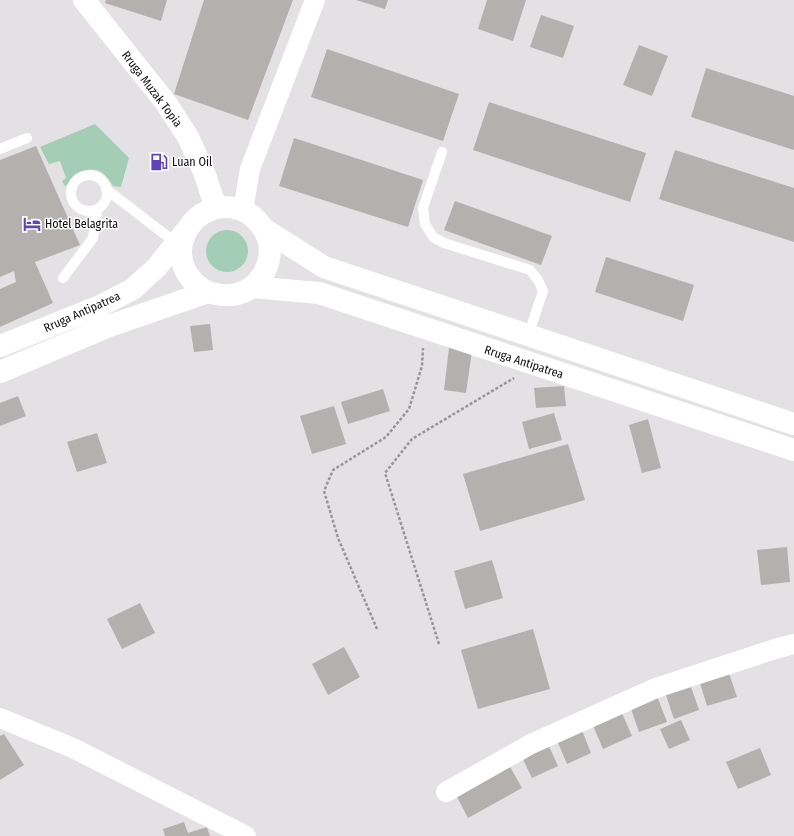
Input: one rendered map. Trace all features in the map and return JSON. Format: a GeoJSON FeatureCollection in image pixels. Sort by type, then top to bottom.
{"type":"FeatureCollection","features":[{"type":"Feature","properties":{"kind":"main road","name":"Rruga Muzak Topia"},"geometry":{"type":"LineString","coordinates":[[84,0],[166,103],[188,137],[204,172],[216,208]]}},
{"type":"Feature","properties":{"kind":"main road","name":"Rruga Antipatrea"},"geometry":{"type":"LineString","coordinates":[[0,346],[100,306],[133,289],[157,267],[199,215],[216,208],[225,207],[243,210],[251,215],[264,229],[324,267],[794,424]]}},
{"type":"Feature","properties":{"kind":"main road","name":"Rruga Antipatrea"},"geometry":{"type":"LineString","coordinates":[[181,236],[183,238],[181,247],[183,265],[193,281],[208,292],[216,295],[235,295],[252,287],[264,274],[270,256],[268,237],[264,229]]}},
{"type":"Feature","properties":{"kind":"main road","name":"Rruga Antipatrea"},"geometry":{"type":"LineString","coordinates":[[252,287],[319,293],[794,450]]}},
{"type":"Feature","properties":{"kind":"main road","name":"Rruga Antipatrea"},"geometry":{"type":"LineString","coordinates":[[0,372],[109,326],[208,292]]}},
{"type":"Feature","properties":{"kind":"street"},"geometry":{"type":"LineString","coordinates":[[243,210],[250,169],[315,0]]}},
{"type":"Feature","properties":{"kind":"street"},"geometry":{"type":"LineString","coordinates":[[446,792],[531,744],[656,688],[794,644]]}},
{"type":"Feature","properties":{"kind":"street"},"geometry":{"type":"LineString","coordinates":[[0,718],[73,748],[246,836]]}},
{"type":"Feature","properties":{"kind":"lane"},"geometry":{"type":"LineString","coordinates":[[0,149],[27,138]]}},
{"type":"Feature","properties":{"kind":"lane"},"geometry":{"type":"LineString","coordinates":[[442,152],[423,208],[425,224],[433,236],[444,243],[530,270],[538,280],[542,291],[528,336]]}},
{"type":"Feature","properties":{"kind":"lane"},"geometry":{"type":"LineString","coordinates":[[89,175],[95,176],[100,179],[106,189],[107,195],[105,201],[97,210],[91,212],[79,209],[71,200],[71,188],[78,178],[89,175]]}},
{"type":"Feature","properties":{"kind":"lane"},"geometry":{"type":"LineString","coordinates":[[106,189],[181,236]]}},
{"type":"Feature","properties":{"kind":"lane"},"geometry":{"type":"LineString","coordinates":[[63,278],[92,238],[97,210]]}},
{"type":"Feature","properties":{"kind":"path"},"geometry":{"type":"LineString","coordinates":[[377,629],[338,538],[324,491],[333,470],[386,437],[409,410],[422,366],[425,329]]}},
{"type":"Feature","properties":{"kind":"path"},"geometry":{"type":"LineString","coordinates":[[439,644],[385,473],[412,439],[535,365]]}},
{"type":"Feature","properties":{"kind":"green space"},"geometry":{"type":"Polygon","coordinates":[[[95,124],[129,158],[121,187],[113,186],[105,175],[96,170],[80,173],[65,186],[62,181],[66,178],[60,161],[49,164],[40,147],[95,124]]]}},
{"type":"Feature","properties":{"kind":"green space"},"geometry":{"type":"Polygon","coordinates":[[[223,230],[231,230],[239,233],[245,239],[248,251],[245,263],[239,269],[231,272],[223,272],[215,269],[209,263],[206,255],[206,247],[209,239],[215,233],[223,230]]]}},
{"type":"Feature","properties":{"kind":"building"},"geometry":{"type":"Polygon","coordinates":[[[106,0],[167,0],[161,21],[105,3],[106,0]]]}},
{"type":"Feature","properties":{"kind":"building"},"geometry":{"type":"Polygon","coordinates":[[[204,0],[293,0],[248,120],[174,94],[204,0]]]}},
{"type":"Feature","properties":{"kind":"building"},"geometry":{"type":"Polygon","coordinates":[[[356,0],[388,0],[385,9],[356,0]]]}},
{"type":"Feature","properties":{"kind":"building"},"geometry":{"type":"Polygon","coordinates":[[[487,0],[526,0],[513,41],[478,29],[487,0]]]}},
{"type":"Feature","properties":{"kind":"building"},"geometry":{"type":"Polygon","coordinates":[[[541,15],[574,26],[563,58],[530,47],[541,15]]]}},
{"type":"Feature","properties":{"kind":"building"},"geometry":{"type":"Polygon","coordinates":[[[639,45],[668,56],[652,96],[623,85],[639,45]]]}},
{"type":"Feature","properties":{"kind":"building"},"geometry":{"type":"Polygon","coordinates":[[[327,49],[459,94],[443,141],[311,97],[327,49]]]}},
{"type":"Feature","properties":{"kind":"building"},"geometry":{"type":"Polygon","coordinates":[[[706,68],[794,96],[794,150],[691,117],[706,68]]]}},
{"type":"Feature","properties":{"kind":"building"},"geometry":{"type":"Polygon","coordinates":[[[489,102],[646,153],[630,202],[473,150],[489,102]]]}},
{"type":"Feature","properties":{"kind":"building"},"geometry":{"type":"Polygon","coordinates":[[[294,138],[423,180],[408,227],[279,186],[294,138]]]}},
{"type":"Feature","properties":{"kind":"building"},"geometry":{"type":"Polygon","coordinates":[[[36,146],[80,245],[35,262],[53,303],[0,327],[0,289],[16,282],[14,271],[0,277],[0,160],[36,146]]]}},
{"type":"Feature","properties":{"kind":"building"},"geometry":{"type":"Polygon","coordinates":[[[675,150],[794,188],[794,242],[659,199],[675,150]]]}},
{"type":"Feature","properties":{"kind":"building"},"geometry":{"type":"Polygon","coordinates":[[[455,201],[552,236],[541,265],[444,230],[455,201]]]}},
{"type":"Feature","properties":{"kind":"building"},"geometry":{"type":"Polygon","coordinates":[[[606,257],[694,285],[683,321],[595,292],[606,257]]]}},
{"type":"Feature","properties":{"kind":"building"},"geometry":{"type":"Polygon","coordinates":[[[210,324],[213,350],[194,352],[190,326],[210,324]]]}},
{"type":"Feature","properties":{"kind":"building"},"geometry":{"type":"Polygon","coordinates":[[[449,348],[472,351],[466,393],[444,390],[449,348]]]}},
{"type":"Feature","properties":{"kind":"building"},"geometry":{"type":"Polygon","coordinates":[[[564,386],[566,406],[536,408],[534,388],[564,386]]]}},
{"type":"Feature","properties":{"kind":"building"},"geometry":{"type":"Polygon","coordinates":[[[383,389],[390,411],[348,424],[341,402],[383,389]]]}},
{"type":"Feature","properties":{"kind":"building"},"geometry":{"type":"Polygon","coordinates":[[[18,396],[26,416],[0,426],[0,403],[18,396]]]}},
{"type":"Feature","properties":{"kind":"building"},"geometry":{"type":"Polygon","coordinates":[[[334,406],[346,444],[312,454],[300,416],[334,406]]]}},
{"type":"Feature","properties":{"kind":"building"},"geometry":{"type":"Polygon","coordinates":[[[554,413],[562,440],[529,449],[522,422],[554,413]]]}},
{"type":"Feature","properties":{"kind":"building"},"geometry":{"type":"Polygon","coordinates":[[[648,419],[661,468],[642,473],[629,425],[648,419]]]}},
{"type":"Feature","properties":{"kind":"building"},"geometry":{"type":"Polygon","coordinates":[[[97,433],[107,463],[77,472],[67,442],[97,433]]]}},
{"type":"Feature","properties":{"kind":"building"},"geometry":{"type":"Polygon","coordinates":[[[568,444],[585,500],[480,531],[463,474],[568,444]]]}},
{"type":"Feature","properties":{"kind":"building"},"geometry":{"type":"Polygon","coordinates":[[[787,547],[790,582],[761,585],[757,550],[787,547]]]}},
{"type":"Feature","properties":{"kind":"building"},"geometry":{"type":"Polygon","coordinates":[[[492,560],[503,598],[465,609],[454,571],[492,560]]]}},
{"type":"Feature","properties":{"kind":"building"},"geometry":{"type":"Polygon","coordinates":[[[140,603],[155,633],[122,649],[107,619],[140,603]]]}},
{"type":"Feature","properties":{"kind":"building"},"geometry":{"type":"Polygon","coordinates":[[[533,629],[550,689],[478,709],[461,650],[533,629]]]}},
{"type":"Feature","properties":{"kind":"building"},"geometry":{"type":"Polygon","coordinates":[[[344,647],[360,677],[328,695],[312,664],[344,647]]]}},
{"type":"Feature","properties":{"kind":"building"},"geometry":{"type":"Polygon","coordinates":[[[729,673],[737,697],[707,706],[700,683],[729,673]]]}},
{"type":"Feature","properties":{"kind":"building"},"geometry":{"type":"Polygon","coordinates":[[[690,684],[699,710],[674,719],[665,692],[690,684]]]}},
{"type":"Feature","properties":{"kind":"building"},"geometry":{"type":"Polygon","coordinates":[[[657,696],[667,722],[639,732],[630,706],[657,696]]]}},
{"type":"Feature","properties":{"kind":"building"},"geometry":{"type":"Polygon","coordinates":[[[621,711],[632,736],[603,749],[592,723],[621,711]]]}},
{"type":"Feature","properties":{"kind":"building"},"geometry":{"type":"Polygon","coordinates":[[[681,720],[690,740],[669,749],[660,729],[681,720]]]}},
{"type":"Feature","properties":{"kind":"building"},"geometry":{"type":"Polygon","coordinates":[[[581,728],[591,753],[567,764],[556,738],[581,728]]]}},
{"type":"Feature","properties":{"kind":"building"},"geometry":{"type":"Polygon","coordinates":[[[4,734],[24,765],[0,780],[0,736],[4,734]]]}},
{"type":"Feature","properties":{"kind":"building"},"geometry":{"type":"Polygon","coordinates":[[[547,742],[558,766],[532,778],[521,755],[547,742]]]}},
{"type":"Feature","properties":{"kind":"building"},"geometry":{"type":"Polygon","coordinates":[[[760,748],[771,775],[738,789],[726,762],[760,748]]]}},
{"type":"Feature","properties":{"kind":"building"},"geometry":{"type":"Polygon","coordinates":[[[508,763],[522,788],[468,818],[455,793],[508,763]]]}},
{"type":"Feature","properties":{"kind":"building"},"geometry":{"type":"Polygon","coordinates":[[[184,822],[188,833],[207,827],[210,836],[165,836],[163,829],[184,822]]]}},
{"type":"Feature","properties":{"kind":"place","name":"Luan Oil"},"geometry":{"type":"Point","coordinates":[159,162]}},
{"type":"Feature","properties":{"kind":"place","name":"Hotel Belagrita"},"geometry":{"type":"Point","coordinates":[32,224]}}]}
